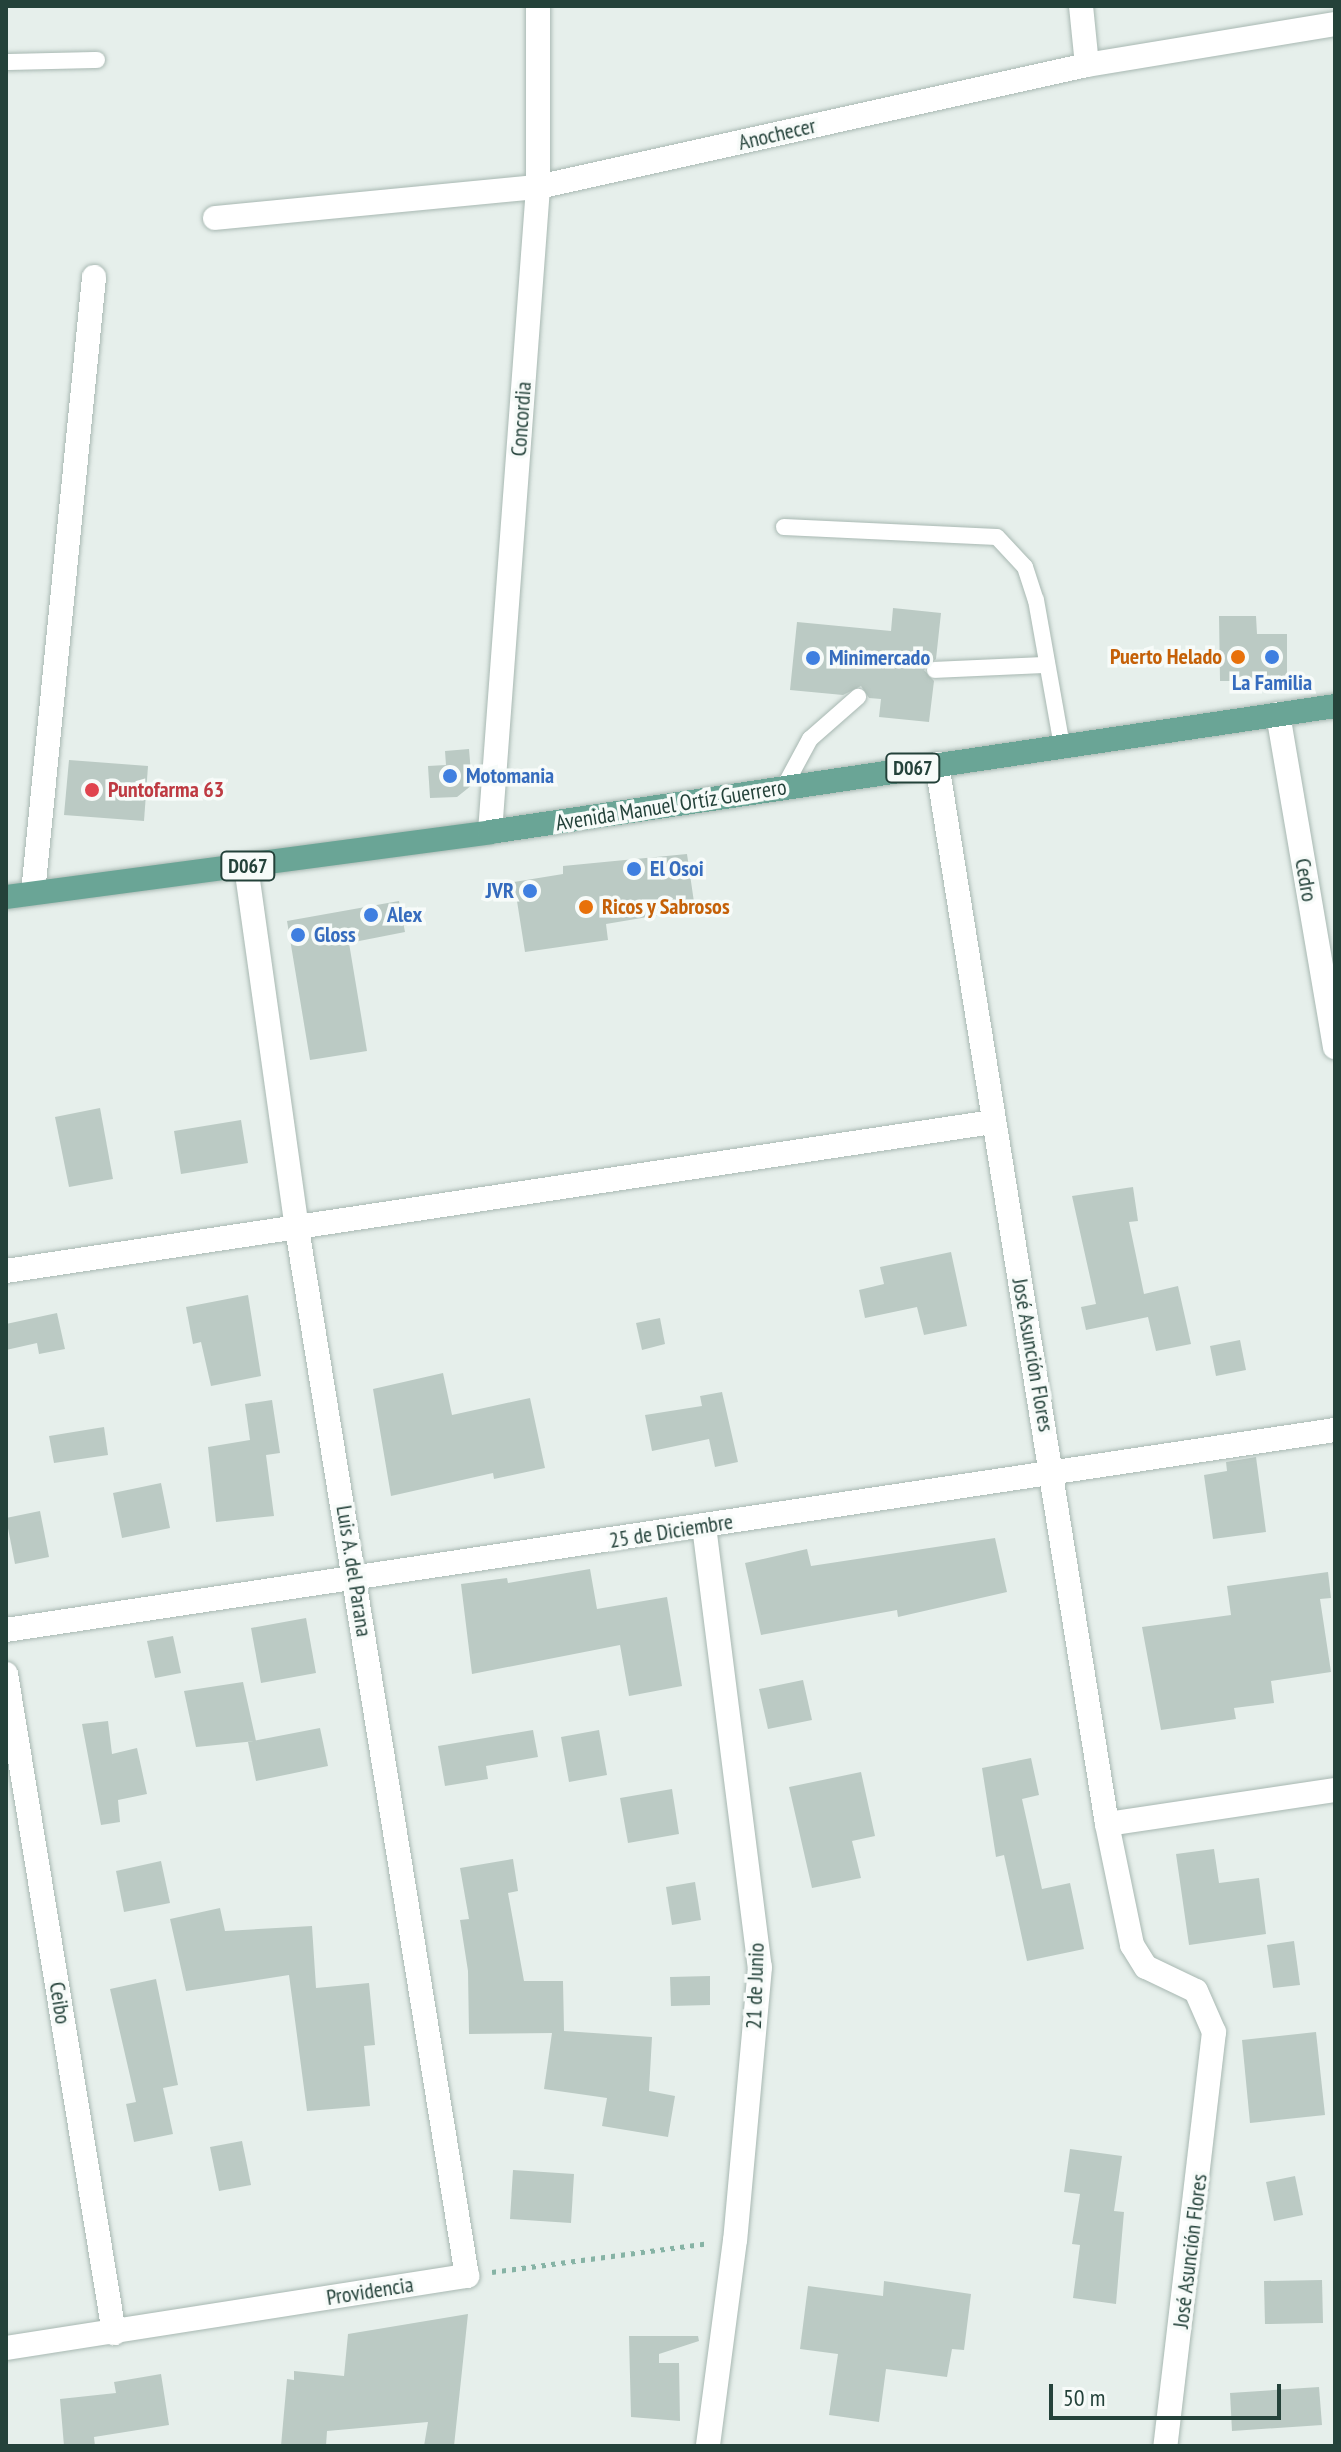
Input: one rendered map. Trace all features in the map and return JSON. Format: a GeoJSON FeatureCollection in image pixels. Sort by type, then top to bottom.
{"type":"FeatureCollection","features":[{"type":"Feature","properties":{"kind":"main road","name":"Avenida Manuel Ortíz Guerrero"},"geometry":{"type":"LineString","coordinates":[[6,897],[490,832],[1335,706]]}},
{"type":"Feature","properties":{"kind":"street","name":"Concordia"},"geometry":{"type":"LineString","coordinates":[[490,832],[538,187],[538,6]]}},
{"type":"Feature","properties":{"kind":"street"},"geometry":{"type":"LineString","coordinates":[[1081,6],[1087,65]]}},
{"type":"Feature","properties":{"kind":"street","name":"Anochecer"},"geometry":{"type":"LineString","coordinates":[[215,218],[538,187],[1087,65],[1335,24]]}},
{"type":"Feature","properties":{"kind":"street"},"geometry":{"type":"LineString","coordinates":[[33,893],[94,277]]}},
{"type":"Feature","properties":{"kind":"street","name":"Cedro"},"geometry":{"type":"LineString","coordinates":[[1278,714],[1335,1047]]}},
{"type":"Feature","properties":{"kind":"street","name":"José Asunción Flores"},"geometry":{"type":"LineString","coordinates":[[937,764],[992,1122],[1054,1471],[1107,1824],[1132,1945],[1146,1967],[1199,1994],[1214,2032],[1214,2056],[1165,2446]]}},
{"type":"Feature","properties":{"kind":"street","name":"Luis A. del Parana"},"geometry":{"type":"LineString","coordinates":[[246,866],[297,1229],[467,2276]]}},
{"type":"Feature","properties":{"kind":"street"},"geometry":{"type":"LineString","coordinates":[[6,1271],[992,1122]]}},
{"type":"Feature","properties":{"kind":"street","name":"25 de Diciembre"},"geometry":{"type":"LineString","coordinates":[[6,1630],[1335,1430]]}},
{"type":"Feature","properties":{"kind":"street","name":"21 de Junio"},"geometry":{"type":"LineString","coordinates":[[704,1526],[760,1967],[735,2240],[708,2446]]}},
{"type":"Feature","properties":{"kind":"street","name":"Ceibo"},"geometry":{"type":"LineString","coordinates":[[6,1674],[114,2333]]}},
{"type":"Feature","properties":{"kind":"street"},"geometry":{"type":"LineString","coordinates":[[1107,1824],[1335,1790]]}},
{"type":"Feature","properties":{"kind":"street","name":"Providencia"},"geometry":{"type":"LineString","coordinates":[[6,2348],[467,2276]]}},
{"type":"Feature","properties":{"kind":"lane"},"geometry":{"type":"LineString","coordinates":[[6,62],[97,60]]}},
{"type":"Feature","properties":{"kind":"lane"},"geometry":{"type":"LineString","coordinates":[[784,527],[997,537],[1025,567],[1062,746]]}},
{"type":"Feature","properties":{"kind":"lane"},"geometry":{"type":"LineString","coordinates":[[935,670],[1047,665]]}},
{"type":"Feature","properties":{"kind":"lane"},"geometry":{"type":"LineString","coordinates":[[784,787],[810,739],[858,697]]}},
{"type":"Feature","properties":{"kind":"path"},"geometry":{"type":"LineString","coordinates":[[467,2276],[735,2240]]}},
{"type":"Feature","properties":{"kind":"building"},"geometry":{"type":"Polygon","coordinates":[[[893,608],[941,613],[936,659],[924,670],[934,681],[929,722],[879,717],[881,699],[869,698],[861,686],[843,695],[790,690],[797,622],[891,631],[893,608]]]}},
{"type":"Feature","properties":{"kind":"building","name":"Puerto Helado"},"geometry":{"type":"Polygon","coordinates":[[[1219,616],[1256,616],[1257,634],[1287,634],[1287,681],[1220,681],[1219,616]]]}},
{"type":"Feature","properties":{"kind":"building","name":"Motomania"},"geometry":{"type":"Polygon","coordinates":[[[469,749],[472,785],[457,797],[430,798],[428,766],[446,765],[445,751],[469,749]]]}},
{"type":"Feature","properties":{"kind":"building","name":"Puntofarma 63"},"geometry":{"type":"Polygon","coordinates":[[[69,760],[148,766],[144,821],[64,815],[69,760]]]}},
{"type":"Feature","properties":{"kind":"building"},"geometry":{"type":"Polygon","coordinates":[[[687,854],[695,909],[606,924],[608,940],[525,952],[514,882],[563,874],[563,866],[687,854]]]}},
{"type":"Feature","properties":{"kind":"building"},"geometry":{"type":"Polygon","coordinates":[[[399,901],[405,932],[349,943],[367,1051],[310,1060],[287,921],[399,901]]]}},
{"type":"Feature","properties":{"kind":"building"},"geometry":{"type":"Polygon","coordinates":[[[100,1108],[113,1179],[69,1187],[55,1117],[100,1108]]]}},
{"type":"Feature","properties":{"kind":"building"},"geometry":{"type":"Polygon","coordinates":[[[241,1120],[248,1163],[181,1174],[174,1131],[241,1120]]]}},
{"type":"Feature","properties":{"kind":"building"},"geometry":{"type":"Polygon","coordinates":[[[1133,1187],[1138,1221],[1129,1222],[1144,1294],[1178,1286],[1191,1344],[1156,1351],[1148,1317],[1086,1330],[1081,1307],[1096,1304],[1072,1196],[1133,1187]]]}},
{"type":"Feature","properties":{"kind":"building"},"geometry":{"type":"Polygon","coordinates":[[[951,1252],[967,1326],[924,1335],[917,1307],[865,1318],[859,1290],[884,1284],[880,1267],[951,1252]]]}},
{"type":"Feature","properties":{"kind":"building"},"geometry":{"type":"Polygon","coordinates":[[[248,1295],[261,1376],[211,1386],[201,1342],[193,1344],[186,1307],[248,1295]]]}},
{"type":"Feature","properties":{"kind":"building"},"geometry":{"type":"Polygon","coordinates":[[[57,1313],[65,1349],[39,1354],[37,1343],[6,1350],[6,1324],[57,1313]]]}},
{"type":"Feature","properties":{"kind":"building"},"geometry":{"type":"Polygon","coordinates":[[[660,1318],[665,1344],[642,1350],[636,1323],[660,1318]]]}},
{"type":"Feature","properties":{"kind":"building"},"geometry":{"type":"Polygon","coordinates":[[[1240,1340],[1246,1370],[1216,1376],[1210,1346],[1240,1340]]]}},
{"type":"Feature","properties":{"kind":"building"},"geometry":{"type":"Polygon","coordinates":[[[443,1373],[452,1415],[530,1398],[545,1468],[494,1479],[493,1473],[391,1496],[373,1389],[443,1373]]]}},
{"type":"Feature","properties":{"kind":"building"},"geometry":{"type":"Polygon","coordinates":[[[722,1392],[738,1462],[715,1467],[709,1439],[652,1451],[645,1415],[702,1406],[700,1396],[722,1392]]]}},
{"type":"Feature","properties":{"kind":"building"},"geometry":{"type":"Polygon","coordinates":[[[272,1400],[280,1453],[266,1455],[274,1516],[216,1522],[208,1447],[250,1440],[245,1404],[272,1400]]]}},
{"type":"Feature","properties":{"kind":"building"},"geometry":{"type":"Polygon","coordinates":[[[104,1427],[108,1455],[54,1463],[49,1436],[104,1427]]]}},
{"type":"Feature","properties":{"kind":"building"},"geometry":{"type":"Polygon","coordinates":[[[1256,1457],[1266,1532],[1213,1539],[1204,1475],[1227,1471],[1226,1462],[1256,1457]]]}},
{"type":"Feature","properties":{"kind":"building"},"geometry":{"type":"Polygon","coordinates":[[[161,1483],[170,1528],[122,1538],[113,1493],[161,1483]]]}},
{"type":"Feature","properties":{"kind":"building"},"geometry":{"type":"Polygon","coordinates":[[[40,1511],[49,1557],[15,1564],[6,1518],[40,1511]]]}},
{"type":"Feature","properties":{"kind":"building"},"geometry":{"type":"Polygon","coordinates":[[[995,1538],[1007,1592],[898,1617],[897,1610],[761,1635],[745,1563],[807,1549],[811,1566],[995,1538]]]}},
{"type":"Feature","properties":{"kind":"building"},"geometry":{"type":"Polygon","coordinates":[[[590,1569],[597,1609],[667,1597],[682,1686],[629,1696],[620,1645],[472,1674],[461,1584],[507,1578],[508,1583],[590,1569]]]}},
{"type":"Feature","properties":{"kind":"building"},"geometry":{"type":"Polygon","coordinates":[[[1328,1572],[1331,1598],[1320,1599],[1331,1672],[1271,1681],[1274,1703],[1234,1708],[1236,1719],[1161,1730],[1142,1627],[1231,1615],[1227,1586],[1328,1572]]]}},
{"type":"Feature","properties":{"kind":"building"},"geometry":{"type":"Polygon","coordinates":[[[306,1618],[316,1673],[261,1683],[251,1628],[306,1618]]]}},
{"type":"Feature","properties":{"kind":"building"},"geometry":{"type":"Polygon","coordinates":[[[173,1636],[181,1673],[155,1678],[147,1641],[173,1636]]]}},
{"type":"Feature","properties":{"kind":"building"},"geometry":{"type":"Polygon","coordinates":[[[803,1680],[812,1720],[768,1729],[759,1689],[803,1680]]]}},
{"type":"Feature","properties":{"kind":"building"},"geometry":{"type":"Polygon","coordinates":[[[243,1682],[256,1741],[196,1747],[184,1691],[243,1682]]]}},
{"type":"Feature","properties":{"kind":"building"},"geometry":{"type":"Polygon","coordinates":[[[108,1721],[112,1754],[137,1748],[147,1794],[118,1800],[120,1822],[101,1825],[82,1724],[108,1721]]]}},
{"type":"Feature","properties":{"kind":"building"},"geometry":{"type":"Polygon","coordinates":[[[320,1728],[328,1766],[256,1781],[248,1742],[320,1728]]]}},
{"type":"Feature","properties":{"kind":"building"},"geometry":{"type":"Polygon","coordinates":[[[533,1730],[538,1757],[486,1766],[488,1779],[445,1786],[438,1746],[533,1730]]]}},
{"type":"Feature","properties":{"kind":"building"},"geometry":{"type":"Polygon","coordinates":[[[599,1730],[607,1775],[569,1782],[561,1737],[599,1730]]]}},
{"type":"Feature","properties":{"kind":"building"},"geometry":{"type":"Polygon","coordinates":[[[1031,1758],[1039,1795],[1022,1799],[1042,1889],[1070,1883],[1084,1949],[1027,1961],[1004,1855],[996,1857],[982,1768],[1031,1758]]]}},
{"type":"Feature","properties":{"kind":"building"},"geometry":{"type":"Polygon","coordinates":[[[861,1772],[875,1836],[852,1841],[861,1878],[812,1888],[789,1787],[861,1772]]]}},
{"type":"Feature","properties":{"kind":"building"},"geometry":{"type":"Polygon","coordinates":[[[672,1789],[679,1834],[628,1843],[620,1798],[672,1789]]]}},
{"type":"Feature","properties":{"kind":"building"},"geometry":{"type":"Polygon","coordinates":[[[1214,1849],[1219,1883],[1259,1878],[1266,1934],[1189,1945],[1176,1854],[1214,1849]]]}},
{"type":"Feature","properties":{"kind":"building"},"geometry":{"type":"Polygon","coordinates":[[[513,1859],[518,1891],[508,1893],[524,1981],[563,1981],[564,2031],[652,2037],[649,2091],[675,2096],[668,2137],[602,2126],[607,2098],[544,2089],[552,2033],[469,2034],[468,1971],[460,1920],[469,1919],[460,1868],[513,1859]]]}},
{"type":"Feature","properties":{"kind":"building"},"geometry":{"type":"Polygon","coordinates":[[[161,1861],[170,1903],[124,1912],[116,1871],[161,1861]]]}},
{"type":"Feature","properties":{"kind":"building"},"geometry":{"type":"Polygon","coordinates":[[[695,1882],[701,1920],[672,1925],[666,1887],[695,1882]]]}},
{"type":"Feature","properties":{"kind":"building"},"geometry":{"type":"Polygon","coordinates":[[[220,1908],[225,1931],[312,1926],[316,1988],[369,1983],[375,2045],[364,2046],[370,2106],[307,2111],[289,1975],[186,1991],[170,1919],[220,1908]]]}},
{"type":"Feature","properties":{"kind":"building"},"geometry":{"type":"Polygon","coordinates":[[[1294,1941],[1300,1985],[1273,1988],[1267,1945],[1294,1941]]]}},
{"type":"Feature","properties":{"kind":"building"},"geometry":{"type":"Polygon","coordinates":[[[710,1976],[710,2005],[671,2006],[670,1977],[710,1976]]]}},
{"type":"Feature","properties":{"kind":"building"},"geometry":{"type":"Polygon","coordinates":[[[156,1979],[178,2085],[163,2088],[173,2134],[134,2142],[126,2104],[136,2102],[110,1989],[156,1979]]]}},
{"type":"Feature","properties":{"kind":"building"},"geometry":{"type":"Polygon","coordinates":[[[1316,2032],[1325,2115],[1250,2123],[1242,2040],[1316,2032]]]}},
{"type":"Feature","properties":{"kind":"building"},"geometry":{"type":"Polygon","coordinates":[[[242,2141],[251,2185],[219,2191],[210,2147],[242,2141]]]}},
{"type":"Feature","properties":{"kind":"building"},"geometry":{"type":"Polygon","coordinates":[[[1070,2149],[1122,2156],[1114,2211],[1124,2212],[1116,2304],[1073,2298],[1080,2245],[1072,2244],[1080,2194],[1064,2192],[1070,2149]]]}},
{"type":"Feature","properties":{"kind":"building"},"geometry":{"type":"Polygon","coordinates":[[[513,2170],[574,2174],[571,2223],[510,2219],[513,2170]]]}},
{"type":"Feature","properties":{"kind":"building"},"geometry":{"type":"Polygon","coordinates":[[[1295,2176],[1303,2215],[1274,2221],[1266,2182],[1295,2176]]]}},
{"type":"Feature","properties":{"kind":"building"},"geometry":{"type":"Polygon","coordinates":[[[1322,2280],[1323,2323],[1265,2324],[1264,2281],[1322,2280]]]}},
{"type":"Feature","properties":{"kind":"building"},"geometry":{"type":"Polygon","coordinates":[[[884,2281],[971,2294],[964,2350],[952,2349],[947,2377],[886,2369],[879,2422],[829,2415],[838,2354],[800,2349],[808,2286],[883,2296],[884,2281]]]}},
{"type":"Feature","properties":{"kind":"building"},"geometry":{"type":"Polygon","coordinates":[[[468,2314],[454,2446],[424,2446],[428,2422],[327,2431],[326,2446],[281,2446],[287,2379],[294,2380],[294,2371],[344,2376],[348,2334],[468,2314]]]}},
{"type":"Feature","properties":{"kind":"building"},"geometry":{"type":"Polygon","coordinates":[[[629,2336],[698,2336],[699,2341],[659,2354],[659,2363],[679,2363],[680,2421],[631,2417],[629,2336]]]}},
{"type":"Feature","properties":{"kind":"building"},"geometry":{"type":"Polygon","coordinates":[[[161,2374],[169,2425],[94,2437],[95,2446],[64,2446],[60,2399],[116,2393],[114,2382],[161,2374]]]}},
{"type":"Feature","properties":{"kind":"building"},"geometry":{"type":"Polygon","coordinates":[[[1319,2387],[1322,2425],[1232,2431],[1230,2393],[1319,2387]]]}},
{"type":"Feature","properties":{"kind":"place","name":"Puerto Helado"},"geometry":{"type":"Point","coordinates":[1238,657]}},
{"type":"Feature","properties":{"kind":"place","name":"La Familia"},"geometry":{"type":"Point","coordinates":[1272,657]}},
{"type":"Feature","properties":{"kind":"place","name":"Minimercado"},"geometry":{"type":"Point","coordinates":[813,658]}},
{"type":"Feature","properties":{"kind":"place","name":"Motomania"},"geometry":{"type":"Point","coordinates":[450,776]}},
{"type":"Feature","properties":{"kind":"place","name":"Puntofarma 63"},"geometry":{"type":"Point","coordinates":[92,790]}},
{"type":"Feature","properties":{"kind":"place","name":"El Osoi"},"geometry":{"type":"Point","coordinates":[634,869]}},
{"type":"Feature","properties":{"kind":"place","name":"JVR"},"geometry":{"type":"Point","coordinates":[530,891]}},
{"type":"Feature","properties":{"kind":"place","name":"Ricos y Sabrosos"},"geometry":{"type":"Point","coordinates":[586,907]}},
{"type":"Feature","properties":{"kind":"place","name":"Alex"},"geometry":{"type":"Point","coordinates":[371,915]}},
{"type":"Feature","properties":{"kind":"place","name":"Gloss"},"geometry":{"type":"Point","coordinates":[298,935]}}]}
